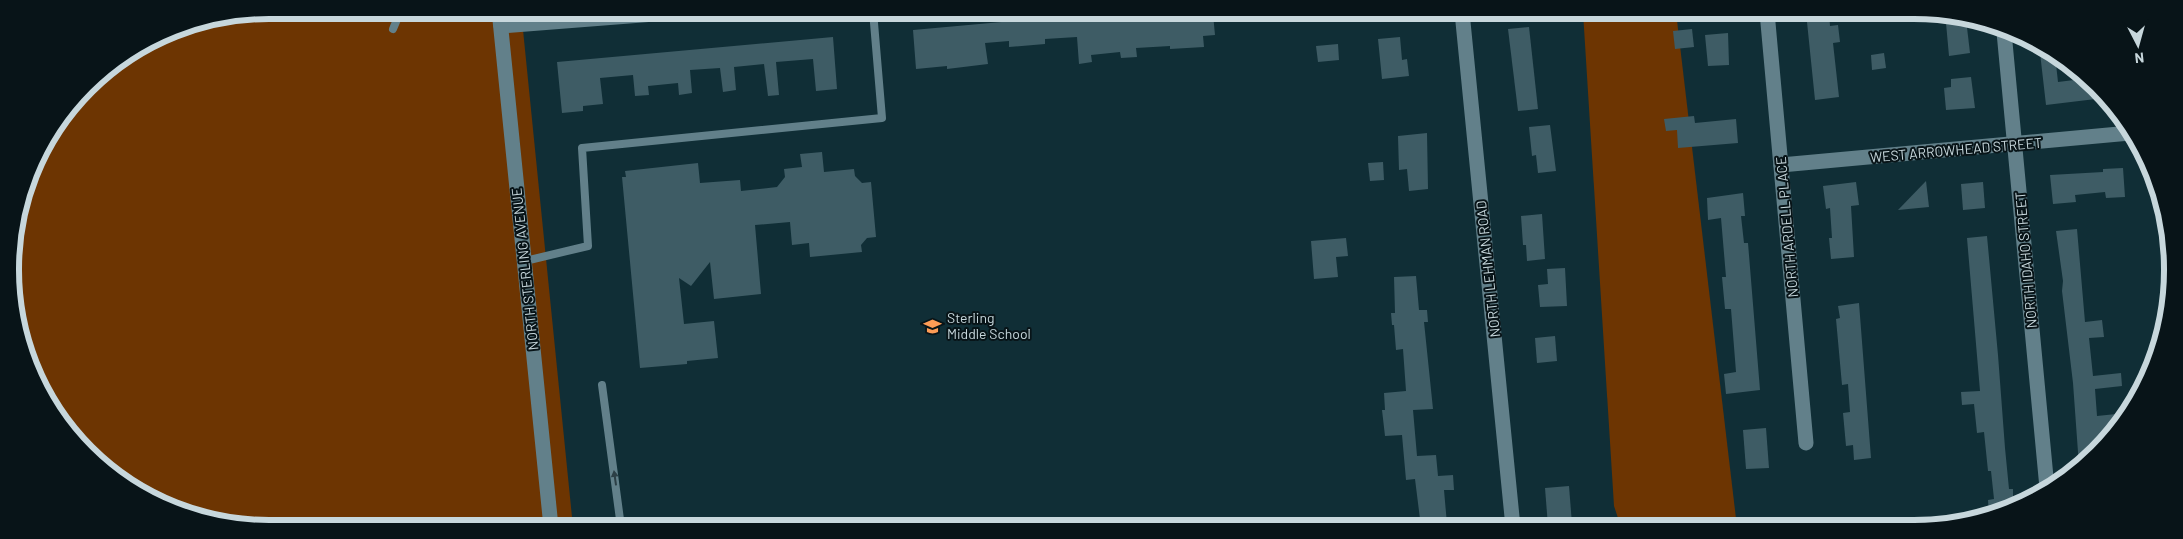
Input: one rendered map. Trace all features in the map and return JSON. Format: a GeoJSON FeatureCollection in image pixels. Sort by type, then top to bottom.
{"type":"FeatureCollection","features":[{"type":"Feature","properties":{"kind":"street","name":"NORTH STERLING AVENUE"},"geometry":{"type":"LineString","coordinates":[[500,19],[550,520]]}},
{"type":"Feature","properties":{"kind":"street"},"geometry":{"type":"LineString","coordinates":[[501,26],[573,19]]}},
{"type":"Feature","properties":{"kind":"street","name":"NORTH LEHMAN ROAD"},"geometry":{"type":"LineString","coordinates":[[1463,19],[1512,520]]}},
{"type":"Feature","properties":{"kind":"street","name":"NORTH ARDELL PLACE"},"geometry":{"type":"LineString","coordinates":[[1768,19],[1806,443]]}},
{"type":"Feature","properties":{"kind":"street","name":"NORTH IDAHO STREET"},"geometry":{"type":"LineString","coordinates":[[2004,36],[2047,482]]}},
{"type":"Feature","properties":{"kind":"street","name":"WEST ARROWHEAD STREET"},"geometry":{"type":"LineString","coordinates":[[1781,166],[2124,134]]}},
{"type":"Feature","properties":{"kind":"lane"},"geometry":{"type":"LineString","coordinates":[[395,19],[395,25],[398,19]]}},
{"type":"Feature","properties":{"kind":"lane"},"geometry":{"type":"LineString","coordinates":[[525,262],[588,246],[582,148],[882,118],[874,19]]}},
{"type":"Feature","properties":{"kind":"lane"},"geometry":{"type":"LineString","coordinates":[[602,385],[619,520]]}},
{"type":"Feature","properties":{"kind":"shaded area"},"geometry":{"type":"Polygon","coordinates":[[[253,19],[522,19],[572,520],[253,520],[237,518],[189,507],[144,487],[92,447],[52,395],[32,350],[21,302],[19,253],[27,205],[38,174],[61,130],[92,92],[144,52],[189,32],[237,21],[253,19]]]}},
{"type":"Feature","properties":{"kind":"shaded area"},"geometry":{"type":"Polygon","coordinates":[[[1583,19],[1677,19],[1736,520],[1619,520],[1614,506],[1583,19]]]}},
{"type":"Feature","properties":{"kind":"building"},"geometry":{"type":"Polygon","coordinates":[[[1034,19],[1213,19],[1215,35],[1203,36],[1204,47],[1136,48],[1137,57],[1121,58],[1120,52],[1091,55],[1092,62],[1079,64],[1077,37],[1045,39],[1045,44],[1009,47],[1009,41],[985,43],[988,64],[947,69],[947,66],[916,69],[913,30],[1034,19]]]}},
{"type":"Feature","properties":{"kind":"building"},"geometry":{"type":"Polygon","coordinates":[[[1810,19],[1830,19],[1830,26],[1838,25],[1840,42],[1833,43],[1839,97],[1815,100],[1807,22],[1810,21],[1810,19]]]}},
{"type":"Feature","properties":{"kind":"building"},"geometry":{"type":"Polygon","coordinates":[[[1946,21],[1967,25],[1970,53],[1949,56],[1946,21]]]}},
{"type":"Feature","properties":{"kind":"building"},"geometry":{"type":"Polygon","coordinates":[[[1529,27],[1538,109],[1518,111],[1508,29],[1529,27]]]}},
{"type":"Feature","properties":{"kind":"building"},"geometry":{"type":"Polygon","coordinates":[[[1692,29],[1694,47],[1675,49],[1673,31],[1692,29]]]}},
{"type":"Feature","properties":{"kind":"building"},"geometry":{"type":"Polygon","coordinates":[[[1728,33],[1729,65],[1708,66],[1705,35],[1728,33]]]}},
{"type":"Feature","properties":{"kind":"building"},"geometry":{"type":"Polygon","coordinates":[[[833,37],[837,89],[816,91],[813,59],[776,62],[779,95],[768,96],[764,64],[734,67],[736,90],[723,92],[720,68],[690,70],[692,93],[679,95],[678,83],[648,86],[649,95],[635,96],[633,75],[600,78],[603,104],[583,106],[583,111],[562,113],[557,62],[833,37]]]}},
{"type":"Feature","properties":{"kind":"building"},"geometry":{"type":"Polygon","coordinates":[[[1400,37],[1402,60],[1407,59],[1409,76],[1382,79],[1378,39],[1400,37]]]}},
{"type":"Feature","properties":{"kind":"building"},"geometry":{"type":"Polygon","coordinates":[[[1338,44],[1339,60],[1318,62],[1316,46],[1338,44]]]}},
{"type":"Feature","properties":{"kind":"building"},"geometry":{"type":"Polygon","coordinates":[[[1884,53],[1886,68],[1872,70],[1871,55],[1884,53]]]}},
{"type":"Feature","properties":{"kind":"building"},"geometry":{"type":"Polygon","coordinates":[[[2040,53],[2056,63],[2058,82],[2077,80],[2097,99],[2046,105],[2040,53]]]}},
{"type":"Feature","properties":{"kind":"building"},"geometry":{"type":"Polygon","coordinates":[[[1971,77],[1975,108],[1946,110],[1944,88],[1951,87],[1951,79],[1971,77]]]}},
{"type":"Feature","properties":{"kind":"building"},"geometry":{"type":"Polygon","coordinates":[[[1694,116],[1695,123],[1736,119],[1738,143],[1678,148],[1677,130],[1666,131],[1664,119],[1694,116]]]}},
{"type":"Feature","properties":{"kind":"building"},"geometry":{"type":"Polygon","coordinates":[[[1550,125],[1556,171],[1538,173],[1536,155],[1532,156],[1529,127],[1550,125]]]}},
{"type":"Feature","properties":{"kind":"building"},"geometry":{"type":"Polygon","coordinates":[[[1427,133],[1428,189],[1409,191],[1407,169],[1399,170],[1398,136],[1427,133]]]}},
{"type":"Feature","properties":{"kind":"building"},"geometry":{"type":"Polygon","coordinates":[[[822,152],[824,172],[854,169],[855,176],[862,183],[871,182],[876,237],[867,238],[861,245],[862,252],[810,257],[809,243],[792,245],[790,222],[755,225],[761,294],[714,299],[710,262],[691,286],[679,278],[684,324],[714,321],[718,358],[687,361],[687,364],[640,368],[622,177],[626,177],[625,171],[698,163],[700,183],[740,180],[741,191],[777,187],[785,177],[784,169],[802,167],[800,154],[822,152]]]}},
{"type":"Feature","properties":{"kind":"building"},"geometry":{"type":"Polygon","coordinates":[[[1383,162],[1384,180],[1370,181],[1368,163],[1383,162]]]}},
{"type":"Feature","properties":{"kind":"building"},"geometry":{"type":"Polygon","coordinates":[[[2123,168],[2125,197],[2106,198],[2105,192],[2075,195],[2076,202],[2053,204],[2050,175],[2103,172],[2103,169],[2123,168]]]}},
{"type":"Feature","properties":{"kind":"building"},"geometry":{"type":"Polygon","coordinates":[[[1926,181],[1929,207],[1898,210],[1926,181]]]}},
{"type":"Feature","properties":{"kind":"building"},"geometry":{"type":"Polygon","coordinates":[[[1856,182],[1859,205],[1851,206],[1854,257],[1831,259],[1829,238],[1832,238],[1830,208],[1826,209],[1823,186],[1856,182]]]}},
{"type":"Feature","properties":{"kind":"building"},"geometry":{"type":"Polygon","coordinates":[[[1983,182],[1985,208],[1963,210],[1961,184],[1983,182]]]}},
{"type":"Feature","properties":{"kind":"building"},"geometry":{"type":"Polygon","coordinates":[[[1743,193],[1745,216],[1741,216],[1744,243],[1748,243],[1760,390],[1726,394],[1724,374],[1736,372],[1731,309],[1725,309],[1722,277],[1726,277],[1721,218],[1708,220],[1707,198],[1743,193]]]}},
{"type":"Feature","properties":{"kind":"building"},"geometry":{"type":"Polygon","coordinates":[[[1542,214],[1545,259],[1527,261],[1526,245],[1523,245],[1521,216],[1542,214]]]}},
{"type":"Feature","properties":{"kind":"building"},"geometry":{"type":"Polygon","coordinates":[[[2077,229],[2085,322],[2102,320],[2104,337],[2089,338],[2093,376],[2121,373],[2122,386],[2095,389],[2097,416],[2118,414],[2105,432],[2100,432],[2100,437],[2078,458],[2073,383],[2062,291],[2063,281],[2056,231],[2077,229]]]}},
{"type":"Feature","properties":{"kind":"building"},"geometry":{"type":"Polygon","coordinates":[[[1987,236],[2009,489],[2013,489],[2013,499],[1989,509],[1988,500],[1994,499],[1991,471],[1988,471],[1984,432],[1977,433],[1974,404],[1962,405],[1961,392],[1980,391],[1967,238],[1987,236]]]}},
{"type":"Feature","properties":{"kind":"building"},"geometry":{"type":"Polygon","coordinates":[[[1346,238],[1348,256],[1336,257],[1338,277],[1314,279],[1311,241],[1346,238]]]}},
{"type":"Feature","properties":{"kind":"building"},"geometry":{"type":"Polygon","coordinates":[[[1565,268],[1567,306],[1540,307],[1538,285],[1548,284],[1547,269],[1565,268]]]}},
{"type":"Feature","properties":{"kind":"building"},"geometry":{"type":"Polygon","coordinates":[[[1416,276],[1419,310],[1427,310],[1428,322],[1424,322],[1433,409],[1413,410],[1417,456],[1436,455],[1438,476],[1453,475],[1454,490],[1444,490],[1447,520],[1420,520],[1415,479],[1406,480],[1402,435],[1385,436],[1382,410],[1385,410],[1384,393],[1406,391],[1403,349],[1396,350],[1394,325],[1392,325],[1391,313],[1395,313],[1394,277],[1416,276]]]}},
{"type":"Feature","properties":{"kind":"building"},"geometry":{"type":"Polygon","coordinates":[[[1859,303],[1871,458],[1854,460],[1853,445],[1846,446],[1843,413],[1850,412],[1848,384],[1842,385],[1836,319],[1840,318],[1838,306],[1859,303]]]}},
{"type":"Feature","properties":{"kind":"building"},"geometry":{"type":"Polygon","coordinates":[[[1555,336],[1557,361],[1537,363],[1535,338],[1555,336]]]}},
{"type":"Feature","properties":{"kind":"building"},"geometry":{"type":"Polygon","coordinates":[[[1766,428],[1769,468],[1746,469],[1743,430],[1766,428]]]}},
{"type":"Feature","properties":{"kind":"building"},"geometry":{"type":"Polygon","coordinates":[[[1569,486],[1572,520],[1548,520],[1545,488],[1569,486]]]}},
{"type":"Feature","properties":{"kind":"place","name":"Sterling Middle School"},"geometry":{"type":"Point","coordinates":[933,326]}}]}
